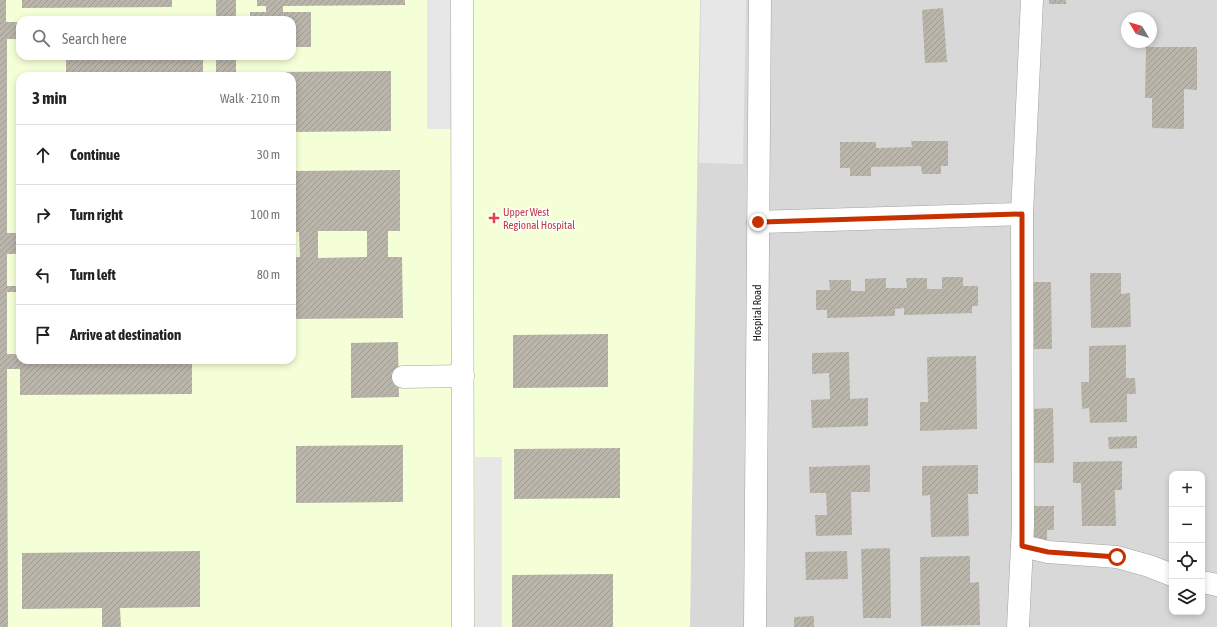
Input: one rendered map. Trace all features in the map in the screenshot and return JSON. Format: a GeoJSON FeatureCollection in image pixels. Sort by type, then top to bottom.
{"type":"FeatureCollection","features":[{"type":"Feature","properties":{"kind":"street"},"geometry":{"type":"LineString","coordinates":[[462,0],[463,627]]}},
{"type":"Feature","properties":{"kind":"street","name":"Hospital Road"},"geometry":{"type":"LineString","coordinates":[[755,627],[760,0]]}},
{"type":"Feature","properties":{"kind":"street"},"geometry":{"type":"LineString","coordinates":[[1018,627],[1022,546],[1022,214],[1032,0]]}},
{"type":"Feature","properties":{"kind":"street"},"geometry":{"type":"LineString","coordinates":[[758,222],[1022,214]]}},
{"type":"Feature","properties":{"kind":"street"},"geometry":{"type":"LineString","coordinates":[[403,378],[463,376]]}},
{"type":"Feature","properties":{"kind":"street"},"geometry":{"type":"LineString","coordinates":[[1022,546],[1048,552],[1117,557],[1149,566],[1169,574]]}},
{"type":"Feature","properties":{"kind":"street"},"geometry":{"type":"LineString","coordinates":[[1205,583],[1217,586]]}},
{"type":"Feature","properties":{"kind":"shaded area"},"geometry":{"type":"Polygon","coordinates":[[[0,0],[1217,0],[1217,627],[0,627],[0,0]]]}},
{"type":"Feature","properties":{"kind":"shaded area","name":"Upper West Regional Hospital"},"geometry":{"type":"Polygon","coordinates":[[[0,0],[700,0],[690,627],[0,627],[0,0]]]}},
{"type":"Feature","properties":{"kind":"shaded area"},"geometry":{"type":"Polygon","coordinates":[[[427,0],[451,0],[451,129],[427,129],[427,0]]]}},
{"type":"Feature","properties":{"kind":"shaded area"},"geometry":{"type":"Polygon","coordinates":[[[701,0],[746,0],[743,164],[699,163],[701,0]]]}},
{"type":"Feature","properties":{"kind":"shaded area"},"geometry":{"type":"Polygon","coordinates":[[[475,457],[502,457],[502,627],[475,627],[475,457]]]}},
{"type":"Feature","properties":{"kind":"building"},"geometry":{"type":"Polygon","coordinates":[[[0,0],[6,0],[6,22],[16,22],[16,39],[7,39],[7,233],[16,233],[16,254],[7,254],[7,286],[16,286],[16,292],[7,292],[7,354],[16,354],[16,364],[192,364],[192,394],[20,395],[20,369],[7,369],[8,627],[0,627],[0,0]]]}},
{"type":"Feature","properties":{"kind":"building"},"geometry":{"type":"Polygon","coordinates":[[[22,0],[172,0],[172,7],[22,8],[22,0]]]}},
{"type":"Feature","properties":{"kind":"building"},"geometry":{"type":"Polygon","coordinates":[[[216,0],[236,0],[236,16],[216,16],[216,0]]]}},
{"type":"Feature","properties":{"kind":"building"},"geometry":{"type":"Polygon","coordinates":[[[257,0],[405,0],[405,5],[283,6],[283,12],[311,12],[311,47],[296,47],[296,16],[250,16],[250,12],[266,12],[266,6],[257,6],[257,0]]]}},
{"type":"Feature","properties":{"kind":"building"},"geometry":{"type":"Polygon","coordinates":[[[1049,0],[1066,0],[1066,4],[1049,4],[1049,0]]]}},
{"type":"Feature","properties":{"kind":"building"},"geometry":{"type":"Polygon","coordinates":[[[943,8],[947,62],[925,63],[922,10],[943,8]]]}},
{"type":"Feature","properties":{"kind":"building"},"geometry":{"type":"Polygon","coordinates":[[[1197,47],[1197,90],[1184,89],[1184,129],[1152,128],[1152,98],[1145,98],[1146,48],[1197,47]]]}},
{"type":"Feature","properties":{"kind":"building"},"geometry":{"type":"Polygon","coordinates":[[[66,60],[203,60],[203,72],[66,72],[66,60]]]}},
{"type":"Feature","properties":{"kind":"building"},"geometry":{"type":"Polygon","coordinates":[[[216,60],[236,60],[236,72],[216,72],[216,60]]]}},
{"type":"Feature","properties":{"kind":"building"},"geometry":{"type":"Polygon","coordinates":[[[391,71],[391,131],[296,132],[296,72],[277,72],[391,71]]]}},
{"type":"Feature","properties":{"kind":"building"},"geometry":{"type":"Polygon","coordinates":[[[911,141],[948,141],[948,166],[941,166],[941,174],[922,174],[921,166],[871,167],[871,176],[850,176],[850,168],[840,168],[840,142],[876,142],[876,148],[912,147],[911,141]]]}},
{"type":"Feature","properties":{"kind":"building"},"geometry":{"type":"Polygon","coordinates":[[[400,170],[400,231],[388,231],[388,257],[402,257],[403,318],[296,319],[296,257],[300,257],[299,232],[296,232],[296,171],[400,170]],[[318,231],[318,258],[367,257],[367,231],[318,231]]]}},
{"type":"Feature","properties":{"kind":"building"},"geometry":{"type":"Polygon","coordinates":[[[1090,273],[1121,273],[1121,294],[1130,293],[1131,327],[1091,328],[1090,273]]]}},
{"type":"Feature","properties":{"kind":"building"},"geometry":{"type":"Polygon","coordinates":[[[942,277],[963,277],[963,286],[978,286],[978,306],[972,306],[972,313],[904,315],[904,308],[895,309],[895,316],[827,318],[827,310],[816,310],[816,290],[830,290],[829,280],[851,280],[851,291],[865,291],[865,279],[886,278],[886,288],[907,288],[906,278],[927,278],[927,289],[942,289],[942,277]]]}},
{"type":"Feature","properties":{"kind":"building"},"geometry":{"type":"Polygon","coordinates":[[[1030,282],[1051,282],[1052,349],[1032,349],[1030,282]]]}},
{"type":"Feature","properties":{"kind":"building"},"geometry":{"type":"Polygon","coordinates":[[[608,334],[608,387],[513,388],[513,335],[608,334]]]}},
{"type":"Feature","properties":{"kind":"building"},"geometry":{"type":"Polygon","coordinates":[[[398,342],[399,397],[351,398],[351,343],[398,342]]]}},
{"type":"Feature","properties":{"kind":"building"},"geometry":{"type":"Polygon","coordinates":[[[1126,345],[1126,378],[1135,378],[1136,394],[1127,394],[1127,422],[1090,423],[1089,408],[1082,409],[1081,382],[1089,382],[1089,346],[1126,345]]]}},
{"type":"Feature","properties":{"kind":"building"},"geometry":{"type":"Polygon","coordinates":[[[849,352],[850,399],[868,398],[868,426],[812,428],[811,400],[830,399],[829,373],[812,374],[812,353],[849,352]]]}},
{"type":"Feature","properties":{"kind":"building"},"geometry":{"type":"Polygon","coordinates":[[[976,356],[977,429],[920,431],[920,402],[928,402],[927,357],[976,356]]]}},
{"type":"Feature","properties":{"kind":"building"},"geometry":{"type":"Polygon","coordinates":[[[1053,408],[1054,463],[1032,463],[1030,409],[1053,408]]]}},
{"type":"Feature","properties":{"kind":"building"},"geometry":{"type":"Polygon","coordinates":[[[1137,436],[1137,448],[1109,449],[1108,437],[1137,436]]]}},
{"type":"Feature","properties":{"kind":"building"},"geometry":{"type":"Polygon","coordinates":[[[403,445],[403,502],[296,503],[296,446],[403,445]]]}},
{"type":"Feature","properties":{"kind":"building"},"geometry":{"type":"Polygon","coordinates":[[[620,448],[620,498],[514,499],[514,449],[620,448]]]}},
{"type":"Feature","properties":{"kind":"building"},"geometry":{"type":"Polygon","coordinates":[[[1122,461],[1122,490],[1115,490],[1116,526],[1082,526],[1081,483],[1073,483],[1073,462],[1122,461]]]}},
{"type":"Feature","properties":{"kind":"building"},"geometry":{"type":"Polygon","coordinates":[[[870,465],[870,492],[851,492],[852,535],[816,536],[815,515],[827,515],[826,493],[810,493],[809,467],[870,465]]]}},
{"type":"Feature","properties":{"kind":"building"},"geometry":{"type":"Polygon","coordinates":[[[978,465],[978,494],[968,494],[969,536],[931,537],[930,495],[922,496],[922,466],[978,465]]]}},
{"type":"Feature","properties":{"kind":"building"},"geometry":{"type":"Polygon","coordinates":[[[1032,506],[1054,506],[1054,530],[1047,530],[1047,543],[1032,543],[1032,506]]]}},
{"type":"Feature","properties":{"kind":"building"},"geometry":{"type":"Polygon","coordinates":[[[890,548],[891,618],[863,618],[861,549],[890,548]]]}},
{"type":"Feature","properties":{"kind":"building"},"geometry":{"type":"Polygon","coordinates":[[[200,551],[200,607],[120,608],[121,627],[102,627],[102,608],[22,609],[22,553],[200,551]]]}},
{"type":"Feature","properties":{"kind":"building"},"geometry":{"type":"Polygon","coordinates":[[[847,551],[848,579],[806,580],[805,552],[847,551]]]}},
{"type":"Feature","properties":{"kind":"building"},"geometry":{"type":"Polygon","coordinates":[[[970,556],[970,583],[979,582],[980,625],[921,626],[920,557],[970,556]]]}},
{"type":"Feature","properties":{"kind":"building"},"geometry":{"type":"Polygon","coordinates":[[[613,574],[613,627],[512,627],[512,575],[613,574]]]}},
{"type":"Feature","properties":{"kind":"building"},"geometry":{"type":"Polygon","coordinates":[[[814,616],[814,627],[794,627],[794,617],[814,616]]]}},
{"type":"Feature","properties":{"kind":"place","name":"Upper West Regional Hospital"},"geometry":{"type":"Point","coordinates":[494,218]}},
{"type":"Feature","properties":{"kind":"route"},"geometry":{"type":"LineString","coordinates":[[758,222],[1022,214],[1022,546],[1048,552],[1117,557]]}}]}
